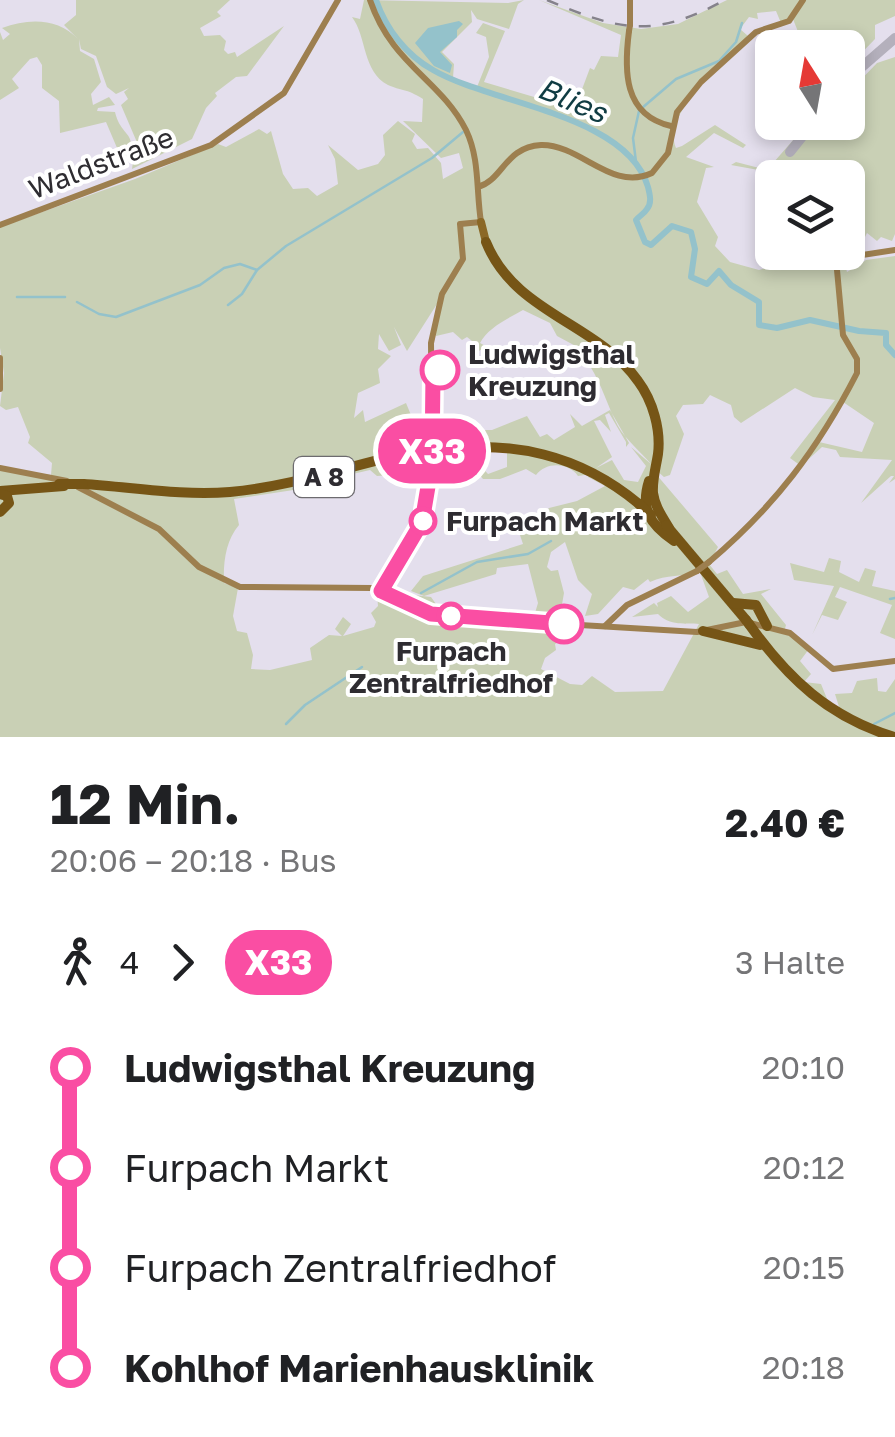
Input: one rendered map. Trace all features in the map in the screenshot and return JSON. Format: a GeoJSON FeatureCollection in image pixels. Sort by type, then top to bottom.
{"type":"FeatureCollection","features":[{"type":"Feature","properties":{"kind":"highway"},"geometry":{"type":"LineString","coordinates":[[485,237],[500,268],[517,290],[605,348],[630,371],[650,401],[658,436],[653,493],[669,528]]}},
{"type":"Feature","properties":{"kind":"highway"},"geometry":{"type":"LineString","coordinates":[[658,436],[644,499],[648,516],[687,550]]}},
{"type":"Feature","properties":{"kind":"highway","name":"A 8"},"geometry":{"type":"LineString","coordinates":[[0,490],[22,485],[62,485],[221,494],[432,451],[484,444],[530,447],[573,460],[618,484],[669,528],[729,600]]}},
{"type":"Feature","properties":{"kind":"highway","name":"A 8"},"geometry":{"type":"LineString","coordinates":[[432,451],[504,446],[550,454],[599,475],[644,507],[687,550],[729,600],[754,622],[800,688]]}},
{"type":"Feature","properties":{"kind":"highway"},"geometry":{"type":"LineString","coordinates":[[618,484],[639,488],[653,466]]}},
{"type":"Feature","properties":{"kind":"highway","name":"A 8"},"geometry":{"type":"LineString","coordinates":[[0,490],[62,485]]}},
{"type":"Feature","properties":{"kind":"highway"},"geometry":{"type":"LineString","coordinates":[[0,490],[10,502],[0,512]]}},
{"type":"Feature","properties":{"kind":"highway"},"geometry":{"type":"LineString","coordinates":[[724,628],[730,636],[743,639],[754,622],[756,604],[729,600]]}},
{"type":"Feature","properties":{"kind":"highway","name":"A 8"},"geometry":{"type":"LineString","coordinates":[[754,622],[761,646],[800,688],[841,718],[886,736]]}},
{"type":"Feature","properties":{"kind":"highway"},"geometry":{"type":"LineString","coordinates":[[702,632],[724,628],[761,646]]}},
{"type":"Feature","properties":{"kind":"main road"},"geometry":{"type":"LineString","coordinates":[[468,225],[485,237]]}},
{"type":"Feature","properties":{"kind":"street","name":"Waldstraße"},"geometry":{"type":"LineString","coordinates":[[0,225],[216,142],[284,93],[338,0]]}},
{"type":"Feature","properties":{"kind":"street"},"geometry":{"type":"LineString","coordinates":[[370,0],[394,49],[463,125],[481,187],[479,211],[468,225],[462,260],[442,294],[431,346],[432,451],[421,526],[381,591]]}},
{"type":"Feature","properties":{"kind":"street"},"geometry":{"type":"LineString","coordinates":[[630,0],[624,62],[629,90],[649,116],[672,126]]}},
{"type":"Feature","properties":{"kind":"street"},"geometry":{"type":"LineString","coordinates":[[481,187],[510,157],[535,146],[560,148],[608,172],[638,178],[652,172],[667,155],[680,108],[719,64],[757,30],[789,21],[803,0]]}},
{"type":"Feature","properties":{"kind":"street"},"geometry":{"type":"LineString","coordinates":[[604,626],[627,605],[709,562],[798,473],[850,387],[858,364],[844,328],[838,258],[895,250]]}},
{"type":"Feature","properties":{"kind":"street"},"geometry":{"type":"LineString","coordinates":[[0,358],[0,389]]}},
{"type":"Feature","properties":{"kind":"street"},"geometry":{"type":"LineString","coordinates":[[0,467],[66,481],[156,527],[211,575],[240,586],[381,591],[431,614],[702,632]]}},
{"type":"Feature","properties":{"kind":"street"},"geometry":{"type":"LineString","coordinates":[[724,628],[754,622],[793,634],[833,669],[895,660]]}},
{"type":"Feature","properties":{"kind":"green space"},"geometry":{"type":"Polygon","coordinates":[[[76,0],[230,0],[217,12],[221,16],[200,28],[204,36],[220,35],[226,41],[224,50],[228,54],[235,52],[237,57],[284,26],[247,76],[236,77],[215,93],[217,96],[206,108],[192,139],[132,169],[136,140],[121,105],[128,99],[124,92],[129,88],[116,94],[107,87],[96,56],[81,49],[79,39],[80,51],[94,59],[101,82],[91,94],[93,105],[109,97],[115,105],[97,111],[115,112],[130,140],[123,162],[106,122],[60,133],[59,101],[42,88],[42,65],[37,57],[30,59],[12,79],[19,88],[0,100],[0,32],[3,40],[10,34],[2,28],[43,22],[61,27],[78,39],[64,25],[76,15],[76,0]]]}},
{"type":"Feature","properties":{"kind":"green space"},"geometry":{"type":"Polygon","coordinates":[[[364,0],[524,0],[518,4],[509,29],[477,19],[471,10],[472,22],[442,52],[454,64],[453,78],[477,87],[489,57],[486,37],[476,33],[483,23],[505,31],[484,82],[551,102],[559,101],[561,95],[578,100],[590,68],[594,70],[601,56],[618,57],[621,35],[539,0],[603,23],[641,29],[678,24],[727,0],[895,0],[895,16],[875,25],[875,39],[865,49],[865,30],[797,30],[793,19],[781,23],[776,11],[757,13],[758,19],[749,17],[740,29],[748,36],[697,89],[674,134],[676,148],[715,125],[746,145],[743,148],[714,133],[686,157],[714,167],[706,168],[697,202],[718,237],[715,246],[730,262],[755,270],[847,272],[865,270],[866,260],[895,256],[895,479],[889,483],[891,476],[861,503],[892,460],[840,457],[836,450],[822,447],[801,466],[790,458],[835,400],[813,397],[795,388],[741,423],[734,417],[731,405],[710,395],[703,404],[683,405],[676,416],[684,434],[670,475],[664,477],[657,471],[656,474],[718,547],[709,564],[717,574],[727,570],[743,594],[771,589],[761,594],[786,625],[784,632],[809,649],[800,661],[811,674],[804,682],[821,684],[830,706],[840,710],[835,694],[852,693],[857,681],[877,678],[878,691],[886,692],[895,679],[895,737],[0,737],[0,469],[51,475],[52,463],[28,443],[30,437],[18,407],[6,410],[0,406],[4,373],[0,348],[0,227],[135,179],[218,144],[226,147],[259,129],[267,134],[271,131],[283,174],[293,189],[308,188],[317,196],[338,184],[335,159],[328,145],[358,170],[378,164],[385,155],[383,135],[398,121],[415,134],[412,141],[417,149],[428,148],[441,163],[443,179],[463,168],[459,153],[441,158],[403,121],[422,122],[423,99],[380,79],[369,63],[352,17],[360,19],[364,0]],[[437,304],[407,351],[394,327],[401,345],[389,351],[379,334],[378,349],[391,356],[378,369],[380,383],[358,393],[354,418],[363,410],[365,422],[406,403],[418,432],[413,438],[419,443],[442,443],[445,435],[456,430],[492,430],[527,416],[540,437],[547,434],[554,440],[575,427],[570,414],[582,426],[610,410],[612,414],[590,366],[578,366],[583,350],[557,336],[550,323],[523,310],[483,338],[480,343],[491,349],[489,354],[482,349],[474,354],[477,345],[467,337],[462,340],[453,332],[436,336],[437,304]],[[843,402],[819,442],[862,452],[874,423],[843,402]],[[609,413],[605,415],[611,432],[600,420],[594,421],[612,457],[596,468],[612,460],[624,480],[638,482],[646,466],[631,447],[651,464],[625,436],[629,443],[626,447],[609,413]],[[507,451],[441,452],[410,459],[404,474],[377,476],[370,470],[331,479],[320,486],[234,499],[239,525],[226,552],[224,583],[238,588],[233,616],[237,631],[247,633],[253,655],[251,669],[270,670],[312,660],[310,648],[329,635],[342,636],[335,629],[343,617],[351,624],[343,636],[374,627],[376,622],[371,613],[378,606],[377,594],[372,592],[399,596],[408,603],[414,595],[431,597],[441,611],[535,613],[538,603],[528,564],[497,568],[496,574],[424,596],[411,591],[423,576],[523,544],[520,535],[549,508],[577,501],[605,486],[588,477],[591,474],[578,476],[557,465],[536,475],[526,469],[500,479],[483,479],[471,464],[476,461],[488,474],[507,467],[507,451]],[[565,542],[551,552],[547,567],[558,570],[564,593],[561,610],[570,617],[569,621],[554,621],[555,634],[572,633],[555,644],[556,650],[545,658],[541,669],[570,684],[582,685],[592,676],[615,692],[663,691],[699,624],[673,622],[658,614],[632,617],[654,603],[658,607],[657,603],[671,596],[688,612],[709,597],[700,572],[650,582],[648,579],[634,590],[623,587],[598,614],[585,616],[592,594],[578,580],[565,542]]]}},
{"type":"Feature","properties":{"kind":"green space"},"geometry":{"type":"Polygon","coordinates":[[[895,57],[892,241],[881,237],[877,241],[867,233],[865,237],[865,160],[776,160],[793,140],[865,140],[865,75],[877,63],[895,57]]]}},
{"type":"Feature","properties":{"kind":"green space"},"geometry":{"type":"Polygon","coordinates":[[[736,162],[755,167],[755,169],[731,165],[736,162]]]}},
{"type":"Feature","properties":{"kind":"green space"},"geometry":{"type":"Polygon","coordinates":[[[829,558],[841,561],[839,572],[859,582],[865,568],[876,571],[872,586],[895,591],[895,639],[880,633],[892,605],[840,587],[835,597],[847,602],[838,620],[822,615],[812,635],[834,586],[794,580],[790,563],[824,572],[829,558]]]}},
{"type":"Feature","properties":{"kind":"water"},"geometry":{"type":"Polygon","coordinates":[[[459,21],[463,24],[457,37],[440,52],[452,65],[450,73],[434,66],[415,43],[428,28],[459,21]]]}},
{"type":"Feature","properties":{"kind":"waterway","name":"Blies"},"geometry":{"type":"LineString","coordinates":[[376,0],[398,40],[433,70],[554,114],[614,143],[635,162],[648,187],[650,204],[636,220],[645,242],[651,245],[672,226],[691,232],[695,249],[691,277],[707,284],[719,271],[731,285],[759,302],[759,325],[777,328],[810,320],[886,333],[886,345],[895,355]]}},
{"type":"Feature","properties":{"kind":"waterway"},"geometry":{"type":"LineString","coordinates":[[642,108],[676,79],[719,61],[736,42],[742,23]]}},
{"type":"Feature","properties":{"kind":"waterway"},"geometry":{"type":"LineString","coordinates":[[636,162],[633,138],[639,111]]}},
{"type":"Feature","properties":{"kind":"waterway"},"geometry":{"type":"LineString","coordinates":[[228,305],[242,294],[257,270],[286,246],[432,158],[463,132]]}},
{"type":"Feature","properties":{"kind":"waterway"},"geometry":{"type":"LineString","coordinates":[[77,302],[99,314],[116,317],[200,285],[224,268],[240,264],[257,270]]}},
{"type":"Feature","properties":{"kind":"waterway"},"geometry":{"type":"LineString","coordinates":[[17,297],[65,297]]}},
{"type":"Feature","properties":{"kind":"waterway"},"geometry":{"type":"LineString","coordinates":[[421,593],[477,562],[528,554],[551,541]]}},
{"type":"Feature","properties":{"kind":"waterway"},"geometry":{"type":"LineString","coordinates":[[890,599],[895,598]]}},
{"type":"Feature","properties":{"kind":"waterway"},"geometry":{"type":"LineString","coordinates":[[286,724],[305,705],[362,667]]}},
{"type":"Feature","properties":{"kind":"waterway"},"geometry":{"type":"LineString","coordinates":[[874,724],[895,713]]}},
{"type":"Feature","properties":{"kind":"runway"},"geometry":{"type":"LineString","coordinates":[[865,64],[895,38]]}},
{"type":"Feature","properties":{"kind":"runway"},"geometry":{"type":"LineString","coordinates":[[790,152],[800,140]]}},
{"type":"Feature","properties":{"kind":"railway"},"geometry":{"type":"LineString","coordinates":[[547,0],[595,19],[636,26],[677,21],[725,0]]}},
{"type":"Feature","properties":{"kind":"bus line","name":"X33"},"geometry":{"type":"LineString","coordinates":[[440,370],[433,373],[432,463],[422,522],[381,591],[431,614],[564,624]]}},
{"type":"Feature","properties":{"kind":"place","name":"Ludwigsthal Kreuzung"},"geometry":{"type":"Point","coordinates":[440,370]}},
{"type":"Feature","properties":{"kind":"place","name":"Furpach Markt"},"geometry":{"type":"Point","coordinates":[423,521]}},
{"type":"Feature","properties":{"kind":"place","name":"Furpach Zentralfriedhof"},"geometry":{"type":"Point","coordinates":[451,616]}}]}
